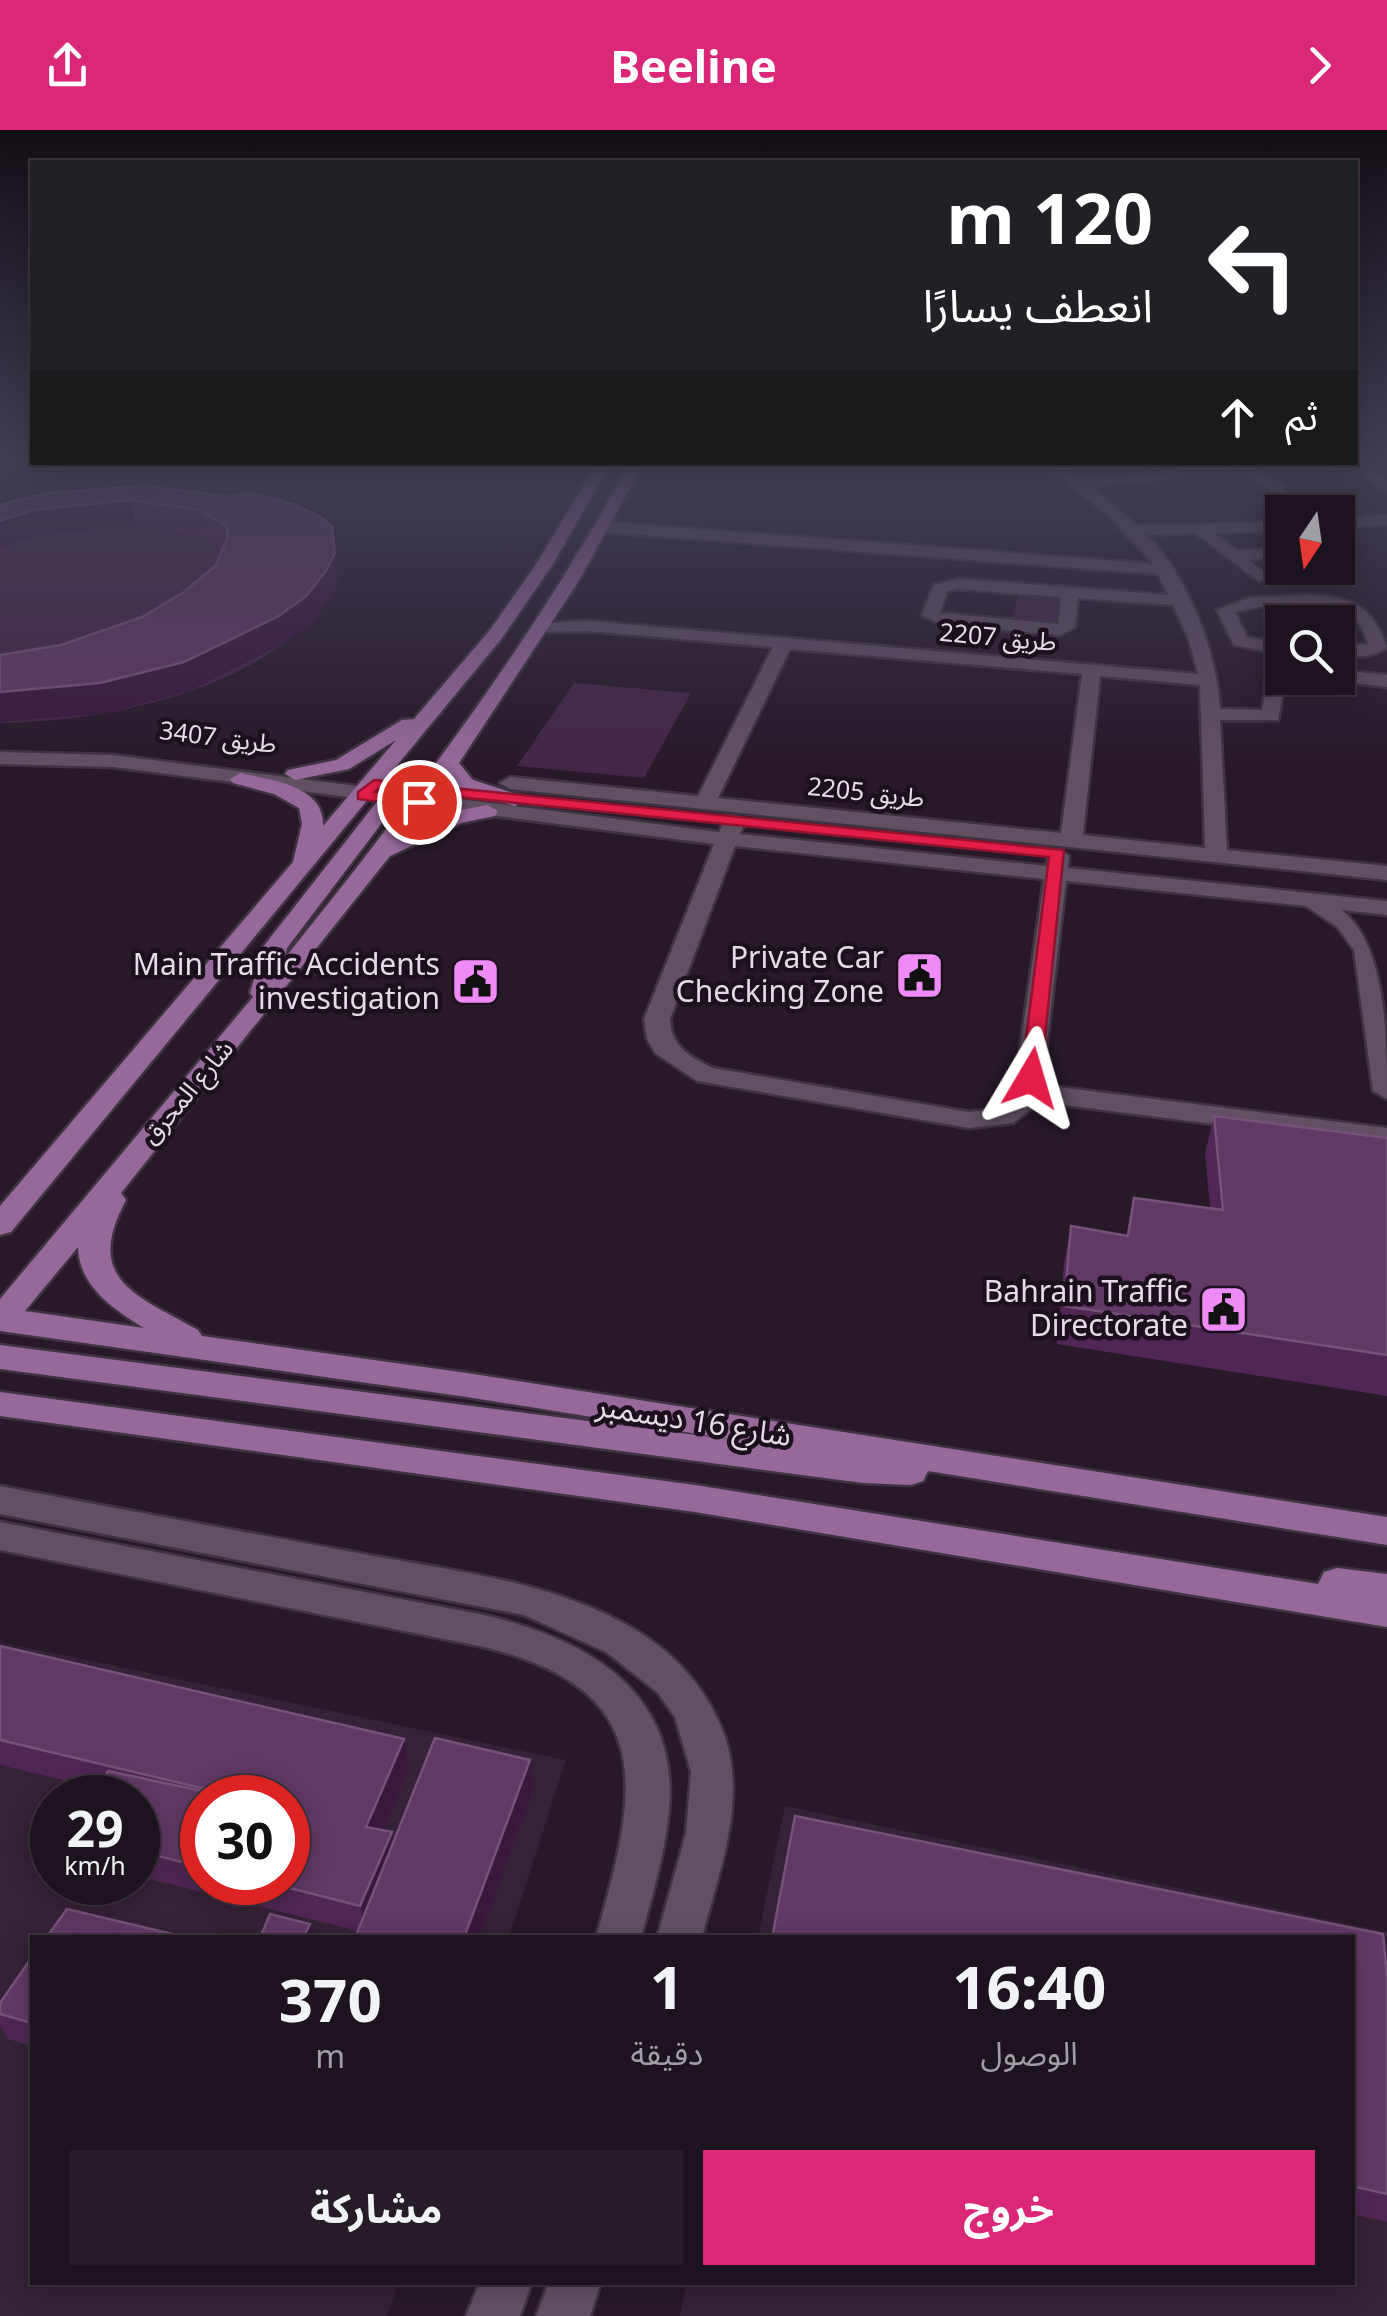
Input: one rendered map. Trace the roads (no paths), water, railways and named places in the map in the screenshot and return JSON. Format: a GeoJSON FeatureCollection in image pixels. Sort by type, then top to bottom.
{"type":"FeatureCollection","features":[{"type":"Feature","properties":{"kind":"main road","name":"شارع المحرق"},"geometry":{"type":"LineString","coordinates":[[0,1225],[303,863],[376,793],[432,708],[496,634],[545,562]]}},
{"type":"Feature","properties":{"kind":"main road","name":"شارع المحرق"},"geometry":{"type":"LineString","coordinates":[[0,1320],[380,854],[503,691],[583,562]]}},
{"type":"Feature","properties":{"kind":"main road"},"geometry":{"type":"LineString","coordinates":[[496,634],[544,628]]}},
{"type":"Feature","properties":{"kind":"main road"},"geometry":{"type":"LineString","coordinates":[[496,634],[511,644],[494,680],[503,691]]}},
{"type":"Feature","properties":{"kind":"main road"},"geometry":{"type":"LineString","coordinates":[[295,774],[324,771],[356,758],[432,708]]}},
{"type":"Feature","properties":{"kind":"main road"},"geometry":{"type":"LineString","coordinates":[[448,764],[466,784],[513,792]]}},
{"type":"Feature","properties":{"kind":"main road"},"geometry":{"type":"LineString","coordinates":[[240,779],[296,796],[311,809],[314,817],[303,863]]}},
{"type":"Feature","properties":{"kind":"main road"},"geometry":{"type":"LineString","coordinates":[[260,1005],[275,947],[376,793]]}},
{"type":"Feature","properties":{"kind":"main road"},"geometry":{"type":"LineString","coordinates":[[380,854],[454,818],[488,811]]}},
{"type":"Feature","properties":{"kind":"main road"},"geometry":{"type":"LineString","coordinates":[[0,1191],[59,1153]]}},
{"type":"Feature","properties":{"kind":"main road"},"geometry":{"type":"LineString","coordinates":[[130,1160],[93,1243],[97,1272],[121,1297],[198,1345]]}},
{"type":"Feature","properties":{"kind":"main road","name":"شارع 16 ديسمبر"},"geometry":{"type":"LineString","coordinates":[[0,1320],[198,1345],[1387,1531]]}},
{"type":"Feature","properties":{"kind":"main road"},"geometry":{"type":"LineString","coordinates":[[0,1356],[862,1470],[925,1471],[968,1464]]}},
{"type":"Feature","properties":{"kind":"main road"},"geometry":{"type":"LineString","coordinates":[[0,1404],[580,1481],[1046,1550],[1387,1611]]}},
{"type":"Feature","properties":{"kind":"main road"},"geometry":{"type":"LineString","coordinates":[[1046,1550],[1387,1589]]}},
{"type":"Feature","properties":{"kind":"street"},"geometry":{"type":"LineString","coordinates":[[1063,562],[1168,570]]}},
{"type":"Feature","properties":{"kind":"street"},"geometry":{"type":"LineString","coordinates":[[1161,562],[1192,628],[1208,680],[1216,856]]}},
{"type":"Feature","properties":{"kind":"street"},"geometry":{"type":"LineString","coordinates":[[1241,562],[1258,576]]}},
{"type":"Feature","properties":{"kind":"street"},"geometry":{"type":"LineString","coordinates":[[1070,592],[1066,627],[1060,630],[942,620],[931,614],[940,588],[947,585],[1070,592],[1180,602]]}},
{"type":"Feature","properties":{"kind":"street"},"geometry":{"type":"LineString","coordinates":[[1265,647],[1237,638],[1224,612],[1228,606],[1340,602],[1347,605]]}},
{"type":"Feature","properties":{"kind":"street"},"geometry":{"type":"LineString","coordinates":[[1355,609],[1378,647],[1355,652]]}},
{"type":"Feature","properties":{"kind":"street","name":"طريق 2207"},"geometry":{"type":"LineString","coordinates":[[544,628],[588,626],[1208,680]]}},
{"type":"Feature","properties":{"kind":"street"},"geometry":{"type":"LineString","coordinates":[[1192,628],[1233,628]]}},
{"type":"Feature","properties":{"kind":"street"},"geometry":{"type":"LineString","coordinates":[[705,803],[784,644]]}},
{"type":"Feature","properties":{"kind":"street"},"geometry":{"type":"LineString","coordinates":[[731,829],[657,1019],[661,1044],[671,1056],[706,1075],[968,1120],[986,1120],[1017,1110],[1030,1085],[1092,670]]}},
{"type":"Feature","properties":{"kind":"street"},"geometry":{"type":"LineString","coordinates":[[1355,678],[1387,681]]}},
{"type":"Feature","properties":{"kind":"street"},"geometry":{"type":"LineString","coordinates":[[1210,714],[1271,716],[1274,695]]}},
{"type":"Feature","properties":{"kind":"street","name":"طريق 3407"},"geometry":{"type":"LineString","coordinates":[[0,748],[99,750],[295,774],[376,793]]}},
{"type":"Feature","properties":{"kind":"street","name":"طريق 3407"},"geometry":{"type":"LineString","coordinates":[[0,758],[113,761],[240,779],[423,797]]}},
{"type":"Feature","properties":{"kind":"street"},"geometry":{"type":"LineString","coordinates":[[423,797],[513,792],[608,816]]}},
{"type":"Feature","properties":{"kind":"street","name":"طريق 2205"},"geometry":{"type":"LineString","coordinates":[[513,792],[705,803],[1062,856],[1216,856],[1387,872]]}},
{"type":"Feature","properties":{"kind":"street"},"geometry":{"type":"LineString","coordinates":[[423,797],[488,811],[608,816],[1387,888]]}},
{"type":"Feature","properties":{"kind":"street"},"geometry":{"type":"LineString","coordinates":[[1062,856],[1304,900],[1387,908]]}},
{"type":"Feature","properties":{"kind":"street"},"geometry":{"type":"LineString","coordinates":[[1304,900],[1345,922],[1376,951],[1387,1091]]}},
{"type":"Feature","properties":{"kind":"street"},"geometry":{"type":"LineString","coordinates":[[1030,1085],[1202,1106],[1387,1121]]}},
{"type":"Feature","properties":{"kind":"street"},"geometry":{"type":"LineString","coordinates":[[1202,1106],[1387,1137]]}},
{"type":"Feature","properties":{"kind":"street"},"geometry":{"type":"LineString","coordinates":[[0,1500],[526,1600],[576,1616],[624,1644],[668,1673],[700,1722],[713,1774],[708,1820],[679,1935]]}},
{"type":"Feature","properties":{"kind":"street"},"geometry":{"type":"LineString","coordinates":[[0,1536],[366,1606],[486,1633],[555,1654],[609,1691],[637,1730],[650,1780],[641,1847],[619,1935]]}},
{"type":"Feature","properties":{"kind":"street"},"geometry":{"type":"LineString","coordinates":[[493,2316],[505,2285]]}},
{"type":"Feature","properties":{"kind":"street"},"geometry":{"type":"LineString","coordinates":[[562,2316],[574,2285]]}},
{"type":"Feature","properties":{"kind":"place","name":"Private Car Checking Zone"},"geometry":{"type":"Point","coordinates":[919,975]}},
{"type":"Feature","properties":{"kind":"place","name":"Main Traffic Accidents investigation"},"geometry":{"type":"Point","coordinates":[475,982]}},
{"type":"Feature","properties":{"kind":"place","name":"Bahrain Traffic Directorate"},"geometry":{"type":"Point","coordinates":[1223,1309]}}]}
